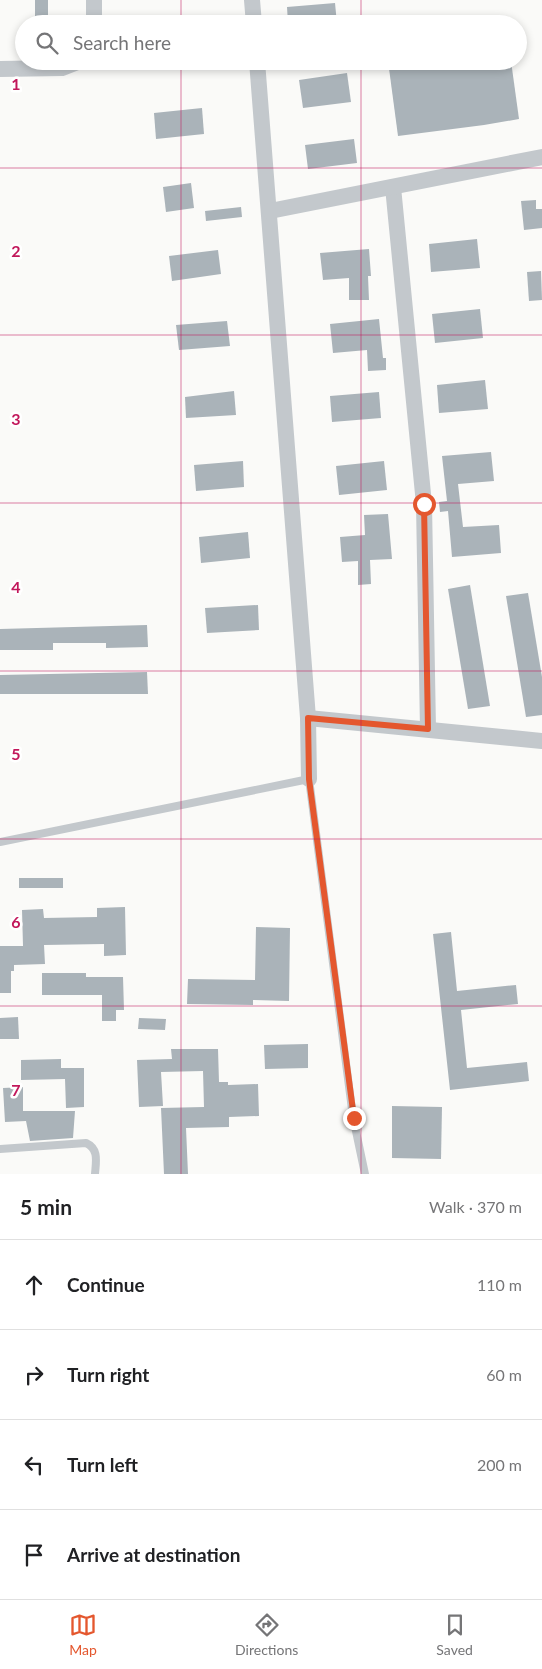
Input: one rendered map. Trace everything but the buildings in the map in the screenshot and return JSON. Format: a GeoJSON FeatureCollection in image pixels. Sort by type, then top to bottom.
{"type":"FeatureCollection","features":[{"type":"Feature","properties":{"kind":"street"},"geometry":{"type":"LineString","coordinates":[[94,0],[94,15]]}},
{"type":"Feature","properties":{"kind":"street"},"geometry":{"type":"LineString","coordinates":[[252,0],[253,15]]}},
{"type":"Feature","properties":{"kind":"street"},"geometry":{"type":"LineString","coordinates":[[0,69],[15,69]]}},
{"type":"Feature","properties":{"kind":"street"},"geometry":{"type":"LineString","coordinates":[[258,70],[308,718],[309,779]]}},
{"type":"Feature","properties":{"kind":"street"},"geometry":{"type":"LineString","coordinates":[[270,211],[542,156]]}},
{"type":"Feature","properties":{"kind":"street"},"geometry":{"type":"LineString","coordinates":[[393,187],[424,504],[428,729]]}},
{"type":"Feature","properties":{"kind":"street"},"geometry":{"type":"LineString","coordinates":[[308,718],[542,741]]}},
{"type":"Feature","properties":{"kind":"lane"},"geometry":{"type":"LineString","coordinates":[[0,842],[309,779],[354,1118],[365,1174]]}},
{"type":"Feature","properties":{"kind":"lane"},"geometry":{"type":"LineString","coordinates":[[0,1149],[86,1143],[93,1146],[96,1152],[95,1174]]}},
{"type":"Feature","properties":{"kind":"route"},"geometry":{"type":"LineString","coordinates":[[354,1118],[309,779],[308,718],[428,729],[424,504]]}}]}
